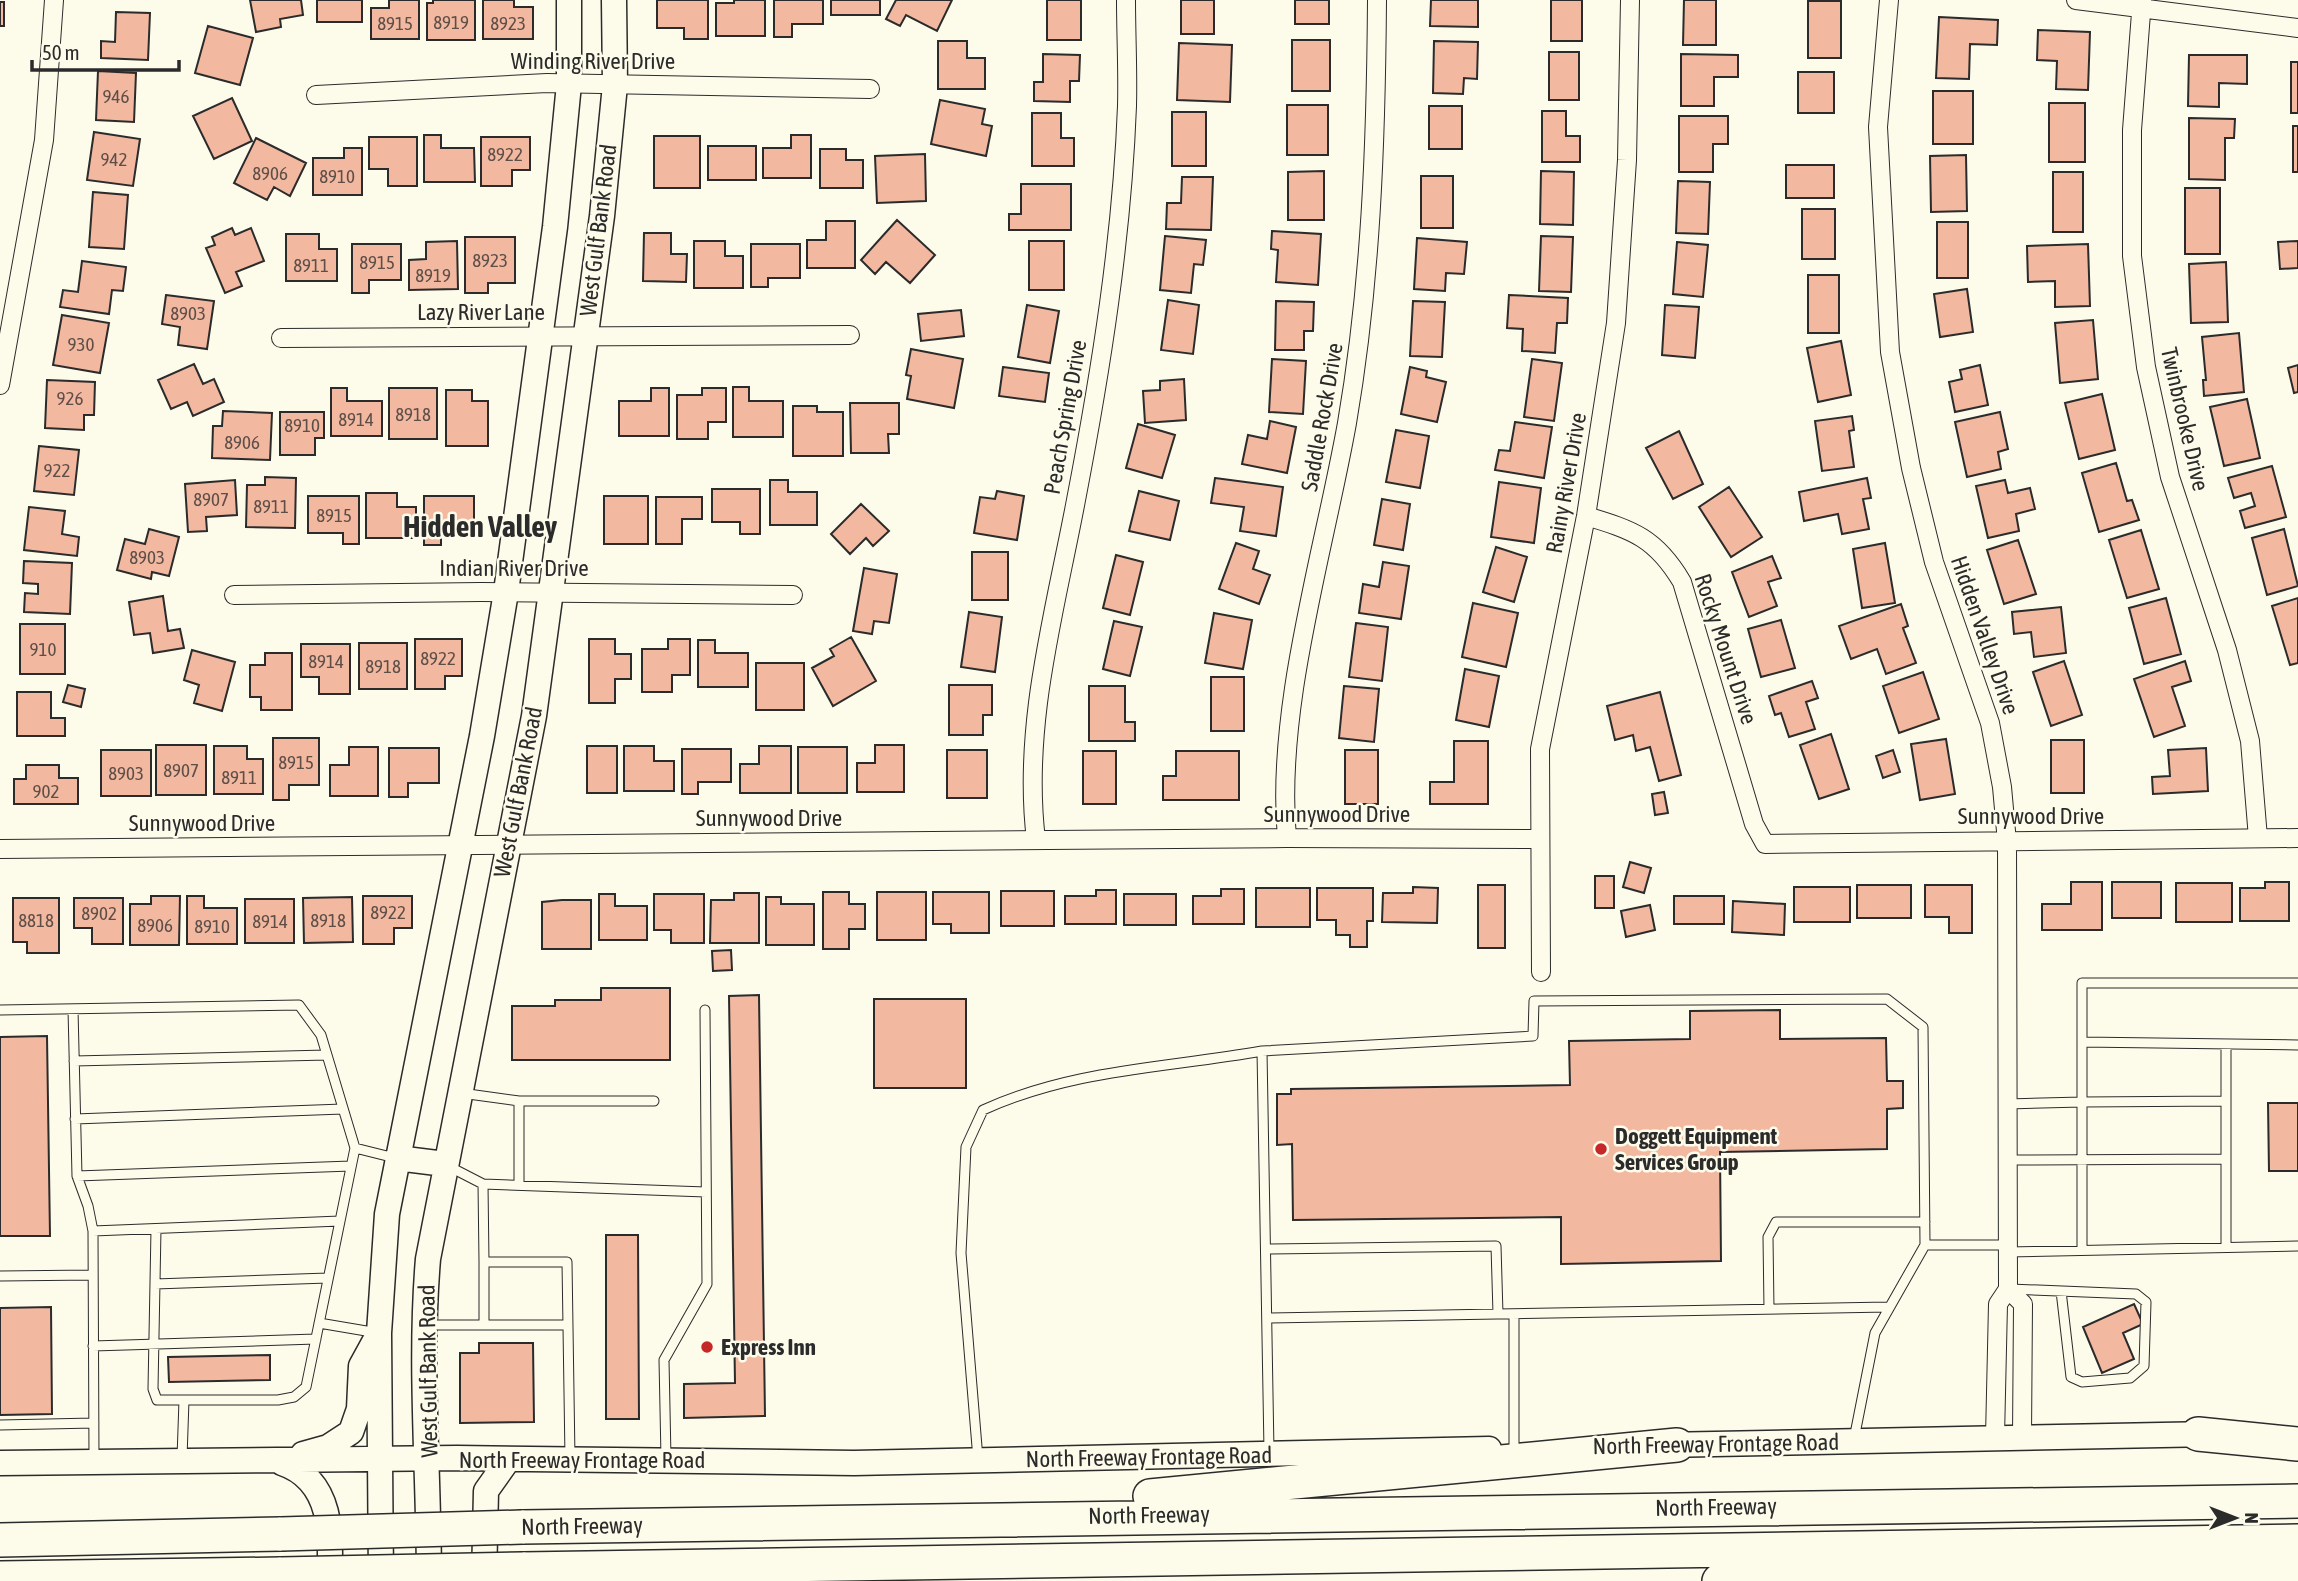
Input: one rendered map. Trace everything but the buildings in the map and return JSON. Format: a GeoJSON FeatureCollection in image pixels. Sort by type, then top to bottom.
{"type":"FeatureCollection","features":[{"type":"Feature","properties":{"kind":"highway"},"geometry":{"type":"LineString","coordinates":[[2198,1434],[2298,1444]]}},
{"type":"Feature","properties":{"kind":"highway"},"geometry":{"type":"LineString","coordinates":[[911,1519],[1677,1445]]}},
{"type":"Feature","properties":{"kind":"highway","name":"North Freeway"},"geometry":{"type":"LineString","coordinates":[[0,1540],[911,1519],[2298,1501]]}},
{"type":"Feature","properties":{"kind":"highway","name":"North Freeway"},"geometry":{"type":"LineString","coordinates":[[0,1578],[2298,1541]]}},
{"type":"Feature","properties":{"kind":"highway"},"geometry":{"type":"LineString","coordinates":[[1718,1581],[2298,1573]]}},
{"type":"Feature","properties":{"kind":"main road","name":"West Gulf Bank Road"},"geometry":{"type":"LineString","coordinates":[[381,1581],[379,1333],[383,1252],[397,1158],[461,844],[506,592],[541,336],[569,84],[569,0]]}},
{"type":"Feature","properties":{"kind":"main road","name":"West Gulf Bank Road"},"geometry":{"type":"LineString","coordinates":[[429,1581],[429,1461],[422,1325],[428,1259],[534,716],[586,336],[615,85],[614,0]]}},
{"type":"Feature","properties":{"kind":"main road"},"geometry":{"type":"LineString","coordinates":[[397,1158],[445,1164]]}},
{"type":"Feature","properties":{"kind":"main road"},"geometry":{"type":"LineString","coordinates":[[275,1461],[328,1447],[351,1432],[359,1409],[361,1366],[379,1333]]}},
{"type":"Feature","properties":{"kind":"main road","name":"North Freeway Frontage Road"},"geometry":{"type":"LineString","coordinates":[[0,1463],[508,1460],[854,1463],[2298,1430]]}},
{"type":"Feature","properties":{"kind":"main road"},"geometry":{"type":"LineString","coordinates":[[484,1581],[486,1491],[508,1460]]}},
{"type":"Feature","properties":{"kind":"main road"},"geometry":{"type":"LineString","coordinates":[[275,1461],[308,1476],[322,1496],[331,1548],[329,1581]]}},
{"type":"Feature","properties":{"kind":"street"},"geometry":{"type":"LineString","coordinates":[[0,385],[44,140],[54,0]]}},
{"type":"Feature","properties":{"kind":"street","name":"Peach Spring Drive"},"geometry":{"type":"LineString","coordinates":[[1036,840],[1033,816],[1037,697],[1054,598],[1078,489],[1116,252],[1127,106],[1126,0]]}},
{"type":"Feature","properties":{"kind":"street","name":"Saddle Rock Drive"},"geometry":{"type":"LineString","coordinates":[[1287,838],[1285,814],[1291,713],[1345,434],[1369,263],[1376,114],[1377,0]]}},
{"type":"Feature","properties":{"kind":"street","name":"Rainy River Drive"},"geometry":{"type":"LineString","coordinates":[[1541,972],[1539,749],[1600,439],[1620,272],[1627,160],[1630,0]]}},
{"type":"Feature","properties":{"kind":"street","name":"Hidden Valley Drive"},"geometry":{"type":"LineString","coordinates":[[1889,0],[1878,127],[1890,352],[1911,468],[1934,562],[1990,723],[2002,787],[2007,842],[2008,1289],[1998,1304],[1995,1437]]}},
{"type":"Feature","properties":{"kind":"street"},"geometry":{"type":"LineString","coordinates":[[2076,0],[2142,4],[2298,28]]}},
{"type":"Feature","properties":{"kind":"street","name":"Twinbrooke Drive"},"geometry":{"type":"LineString","coordinates":[[2142,4],[2132,130],[2133,256],[2146,367],[2170,477],[2228,650],[2250,741],[2258,838]]}},
{"type":"Feature","properties":{"kind":"street","name":"Winding River Drive"},"geometry":{"type":"LineString","coordinates":[[316,94],[569,84],[870,89]]}},
{"type":"Feature","properties":{"kind":"street","name":"Lazy River Lane"},"geometry":{"type":"LineString","coordinates":[[281,338],[850,335]]}},
{"type":"Feature","properties":{"kind":"street","name":"Rocky Mount Drive"},"geometry":{"type":"LineString","coordinates":[[1586,516],[1645,537],[1666,558],[1682,582],[1754,824],[1765,844]]}},
{"type":"Feature","properties":{"kind":"street","name":"Indian River Drive"},"geometry":{"type":"LineString","coordinates":[[234,595],[551,592],[793,595]]}},
{"type":"Feature","properties":{"kind":"street","name":"Sunnywood Drive"},"geometry":{"type":"LineString","coordinates":[[0,849],[1287,838],[1539,839]]}},
{"type":"Feature","properties":{"kind":"street","name":"Sunnywood Drive"},"geometry":{"type":"LineString","coordinates":[[1765,844],[2298,838]]}},
{"type":"Feature","properties":{"kind":"street","name":"Hidden Valley Drive"},"geometry":{"type":"LineString","coordinates":[[2008,1289],[2023,1304],[2022,1436]]}},
{"type":"Feature","properties":{"kind":"lane"},"geometry":{"type":"LineString","coordinates":[[2082,1250],[2082,983],[2298,984]]}},
{"type":"Feature","properties":{"kind":"lane"},"geometry":{"type":"LineString","coordinates":[[978,1461],[961,1253],[966,1147],[983,1110],[1024,1091],[1098,1073],[1262,1051],[1533,1036],[1534,1001],[1887,999],[1923,1027],[1925,1245],[1875,1333],[1854,1441]]}},
{"type":"Feature","properties":{"kind":"lane"},"geometry":{"type":"LineString","coordinates":[[0,1010],[299,1005],[321,1035],[355,1148],[306,1387],[294,1397],[278,1400],[157,1400],[153,1389],[156,1229]]}},
{"type":"Feature","properties":{"kind":"lane"},"geometry":{"type":"LineString","coordinates":[[73,1009],[77,1176],[88,1206],[93,1231],[94,1462]]}},
{"type":"Feature","properties":{"kind":"lane"},"geometry":{"type":"LineString","coordinates":[[666,1460],[664,1360],[707,1284],[705,1010]]}},
{"type":"Feature","properties":{"kind":"lane"},"geometry":{"type":"LineString","coordinates":[[2082,1042],[2298,1045]]}},
{"type":"Feature","properties":{"kind":"lane"},"geometry":{"type":"LineString","coordinates":[[2226,1045],[2226,1247]]}},
{"type":"Feature","properties":{"kind":"lane"},"geometry":{"type":"LineString","coordinates":[[1262,1051],[1269,1454]]}},
{"type":"Feature","properties":{"kind":"lane"},"geometry":{"type":"LineString","coordinates":[[74,1061],[327,1055]]}},
{"type":"Feature","properties":{"kind":"lane"},"geometry":{"type":"LineString","coordinates":[[459,1092],[519,1101],[654,1101]]}},
{"type":"Feature","properties":{"kind":"lane"},"geometry":{"type":"LineString","coordinates":[[519,1101],[519,1185]]}},
{"type":"Feature","properties":{"kind":"lane"},"geometry":{"type":"LineString","coordinates":[[2007,1104],[2226,1101]]}},
{"type":"Feature","properties":{"kind":"lane"},"geometry":{"type":"LineString","coordinates":[[75,1119],[343,1109]]}},
{"type":"Feature","properties":{"kind":"lane"},"geometry":{"type":"LineString","coordinates":[[355,1148],[397,1158]]}},
{"type":"Feature","properties":{"kind":"lane"},"geometry":{"type":"LineString","coordinates":[[2007,1160],[2226,1159]]}},
{"type":"Feature","properties":{"kind":"lane"},"geometry":{"type":"LineString","coordinates":[[445,1164],[483,1184],[706,1192]]}},
{"type":"Feature","properties":{"kind":"lane"},"geometry":{"type":"LineString","coordinates":[[77,1176],[351,1166]]}},
{"type":"Feature","properties":{"kind":"lane"},"geometry":{"type":"LineString","coordinates":[[483,1184],[484,1325]]}},
{"type":"Feature","properties":{"kind":"lane"},"geometry":{"type":"LineString","coordinates":[[93,1231],[340,1221]]}},
{"type":"Feature","properties":{"kind":"lane"},"geometry":{"type":"LineString","coordinates":[[1769,1309],[1768,1237],[1776,1222],[1925,1222]]}},
{"type":"Feature","properties":{"kind":"lane"},"geometry":{"type":"LineString","coordinates":[[1925,1245],[2082,1250],[2298,1246]]}},
{"type":"Feature","properties":{"kind":"lane"},"geometry":{"type":"LineString","coordinates":[[1266,1249],[1496,1246],[1498,1314]]}},
{"type":"Feature","properties":{"kind":"lane"},"geometry":{"type":"LineString","coordinates":[[484,1262],[567,1262],[570,1460]]}},
{"type":"Feature","properties":{"kind":"lane"},"geometry":{"type":"LineString","coordinates":[[0,1276],[93,1275]]}},
{"type":"Feature","properties":{"kind":"lane"},"geometry":{"type":"LineString","coordinates":[[155,1284],[328,1278]]}},
{"type":"Feature","properties":{"kind":"lane"},"geometry":{"type":"LineString","coordinates":[[2008,1289],[2061,1291],[2142,1297],[2146,1302],[2144,1366],[2130,1378],[2082,1382],[2071,1377],[2061,1291]]}},
{"type":"Feature","properties":{"kind":"lane"},"geometry":{"type":"LineString","coordinates":[[1267,1318],[1888,1307]]}},
{"type":"Feature","properties":{"kind":"lane"},"geometry":{"type":"LineString","coordinates":[[1514,1314],[1514,1448]]}},
{"type":"Feature","properties":{"kind":"lane"},"geometry":{"type":"LineString","coordinates":[[319,1324],[379,1333]]}},
{"type":"Feature","properties":{"kind":"lane"},"geometry":{"type":"LineString","coordinates":[[422,1325],[568,1325]]}},
{"type":"Feature","properties":{"kind":"lane"},"geometry":{"type":"LineString","coordinates":[[93,1346],[316,1339]]}},
{"type":"Feature","properties":{"kind":"lane"},"geometry":{"type":"LineString","coordinates":[[182,1462],[184,1400]]}},
{"type":"Feature","properties":{"kind":"lane"},"geometry":{"type":"LineString","coordinates":[[0,1425],[94,1423]]}},
{"type":"Feature","properties":{"kind":"place","name":"Doggett Equipment Services Group"},"geometry":{"type":"Point","coordinates":[1601,1149]}},
{"type":"Feature","properties":{"kind":"place","name":"Express Inn"},"geometry":{"type":"Point","coordinates":[707,1347]}},
{"type":"Feature","properties":{"kind":"district","name":"Hidden Valley"},"geometry":{"type":"Point","coordinates":[480,526]}}]}
